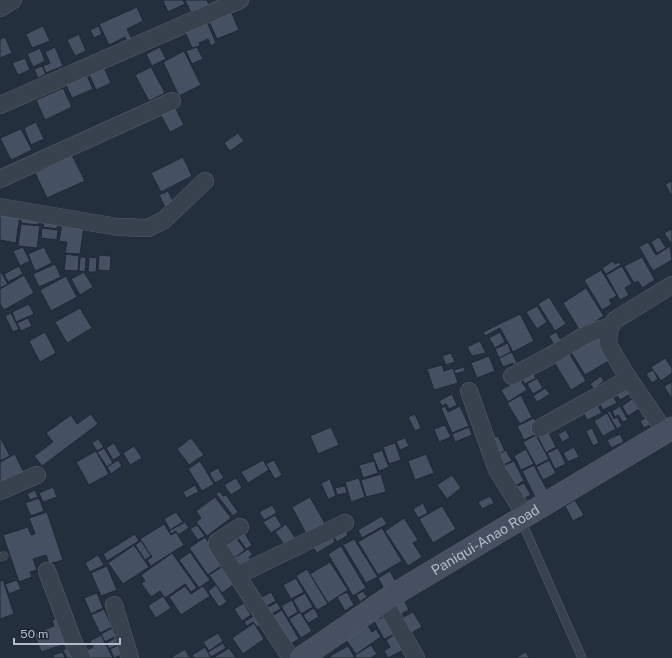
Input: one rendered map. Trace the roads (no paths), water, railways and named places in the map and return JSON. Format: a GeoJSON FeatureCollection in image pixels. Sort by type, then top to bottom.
{"type":"FeatureCollection","features":[{"type":"Feature","properties":{"kind":"main road","name":"Paniqui-Anao Road"},"geometry":{"type":"LineString","coordinates":[[301,658],[384,601],[669,430]]}},
{"type":"Feature","properties":{"kind":"street"},"geometry":{"type":"LineString","coordinates":[[0,8],[13,0]]}},
{"type":"Feature","properties":{"kind":"street"},"geometry":{"type":"LineString","coordinates":[[0,105],[240,0]]}},
{"type":"Feature","properties":{"kind":"street"},"geometry":{"type":"LineString","coordinates":[[0,179],[172,101]]}},
{"type":"Feature","properties":{"kind":"street"},"geometry":{"type":"LineString","coordinates":[[0,207],[112,226],[148,228],[164,220],[205,181]]}},
{"type":"Feature","properties":{"kind":"street"},"geometry":{"type":"LineString","coordinates":[[669,430],[629,379],[609,346],[608,339],[610,327],[614,320],[672,285]]}},
{"type":"Feature","properties":{"kind":"street"},"geometry":{"type":"LineString","coordinates":[[512,376],[563,349],[585,334],[598,328],[610,327]]}},
{"type":"Feature","properties":{"kind":"street"},"geometry":{"type":"LineString","coordinates":[[540,428],[629,379]]}},
{"type":"Feature","properties":{"kind":"street"},"geometry":{"type":"LineString","coordinates":[[469,391],[497,470],[523,518]]}},
{"type":"Feature","properties":{"kind":"street"},"geometry":{"type":"LineString","coordinates":[[0,491],[37,475]]}},
{"type":"Feature","properties":{"kind":"street"},"geometry":{"type":"LineString","coordinates":[[238,575],[345,523]]}},
{"type":"Feature","properties":{"kind":"street"},"geometry":{"type":"LineString","coordinates":[[240,527],[217,542],[217,545],[291,658]]}},
{"type":"Feature","properties":{"kind":"street"},"geometry":{"type":"LineString","coordinates":[[47,571],[75,646],[82,658]]}},
{"type":"Feature","properties":{"kind":"street"},"geometry":{"type":"LineString","coordinates":[[384,601],[416,658]]}},
{"type":"Feature","properties":{"kind":"street"},"geometry":{"type":"LineString","coordinates":[[114,605],[130,658]]}},
{"type":"Feature","properties":{"kind":"lane"},"geometry":{"type":"LineString","coordinates":[[523,518],[582,658]]}}]}
